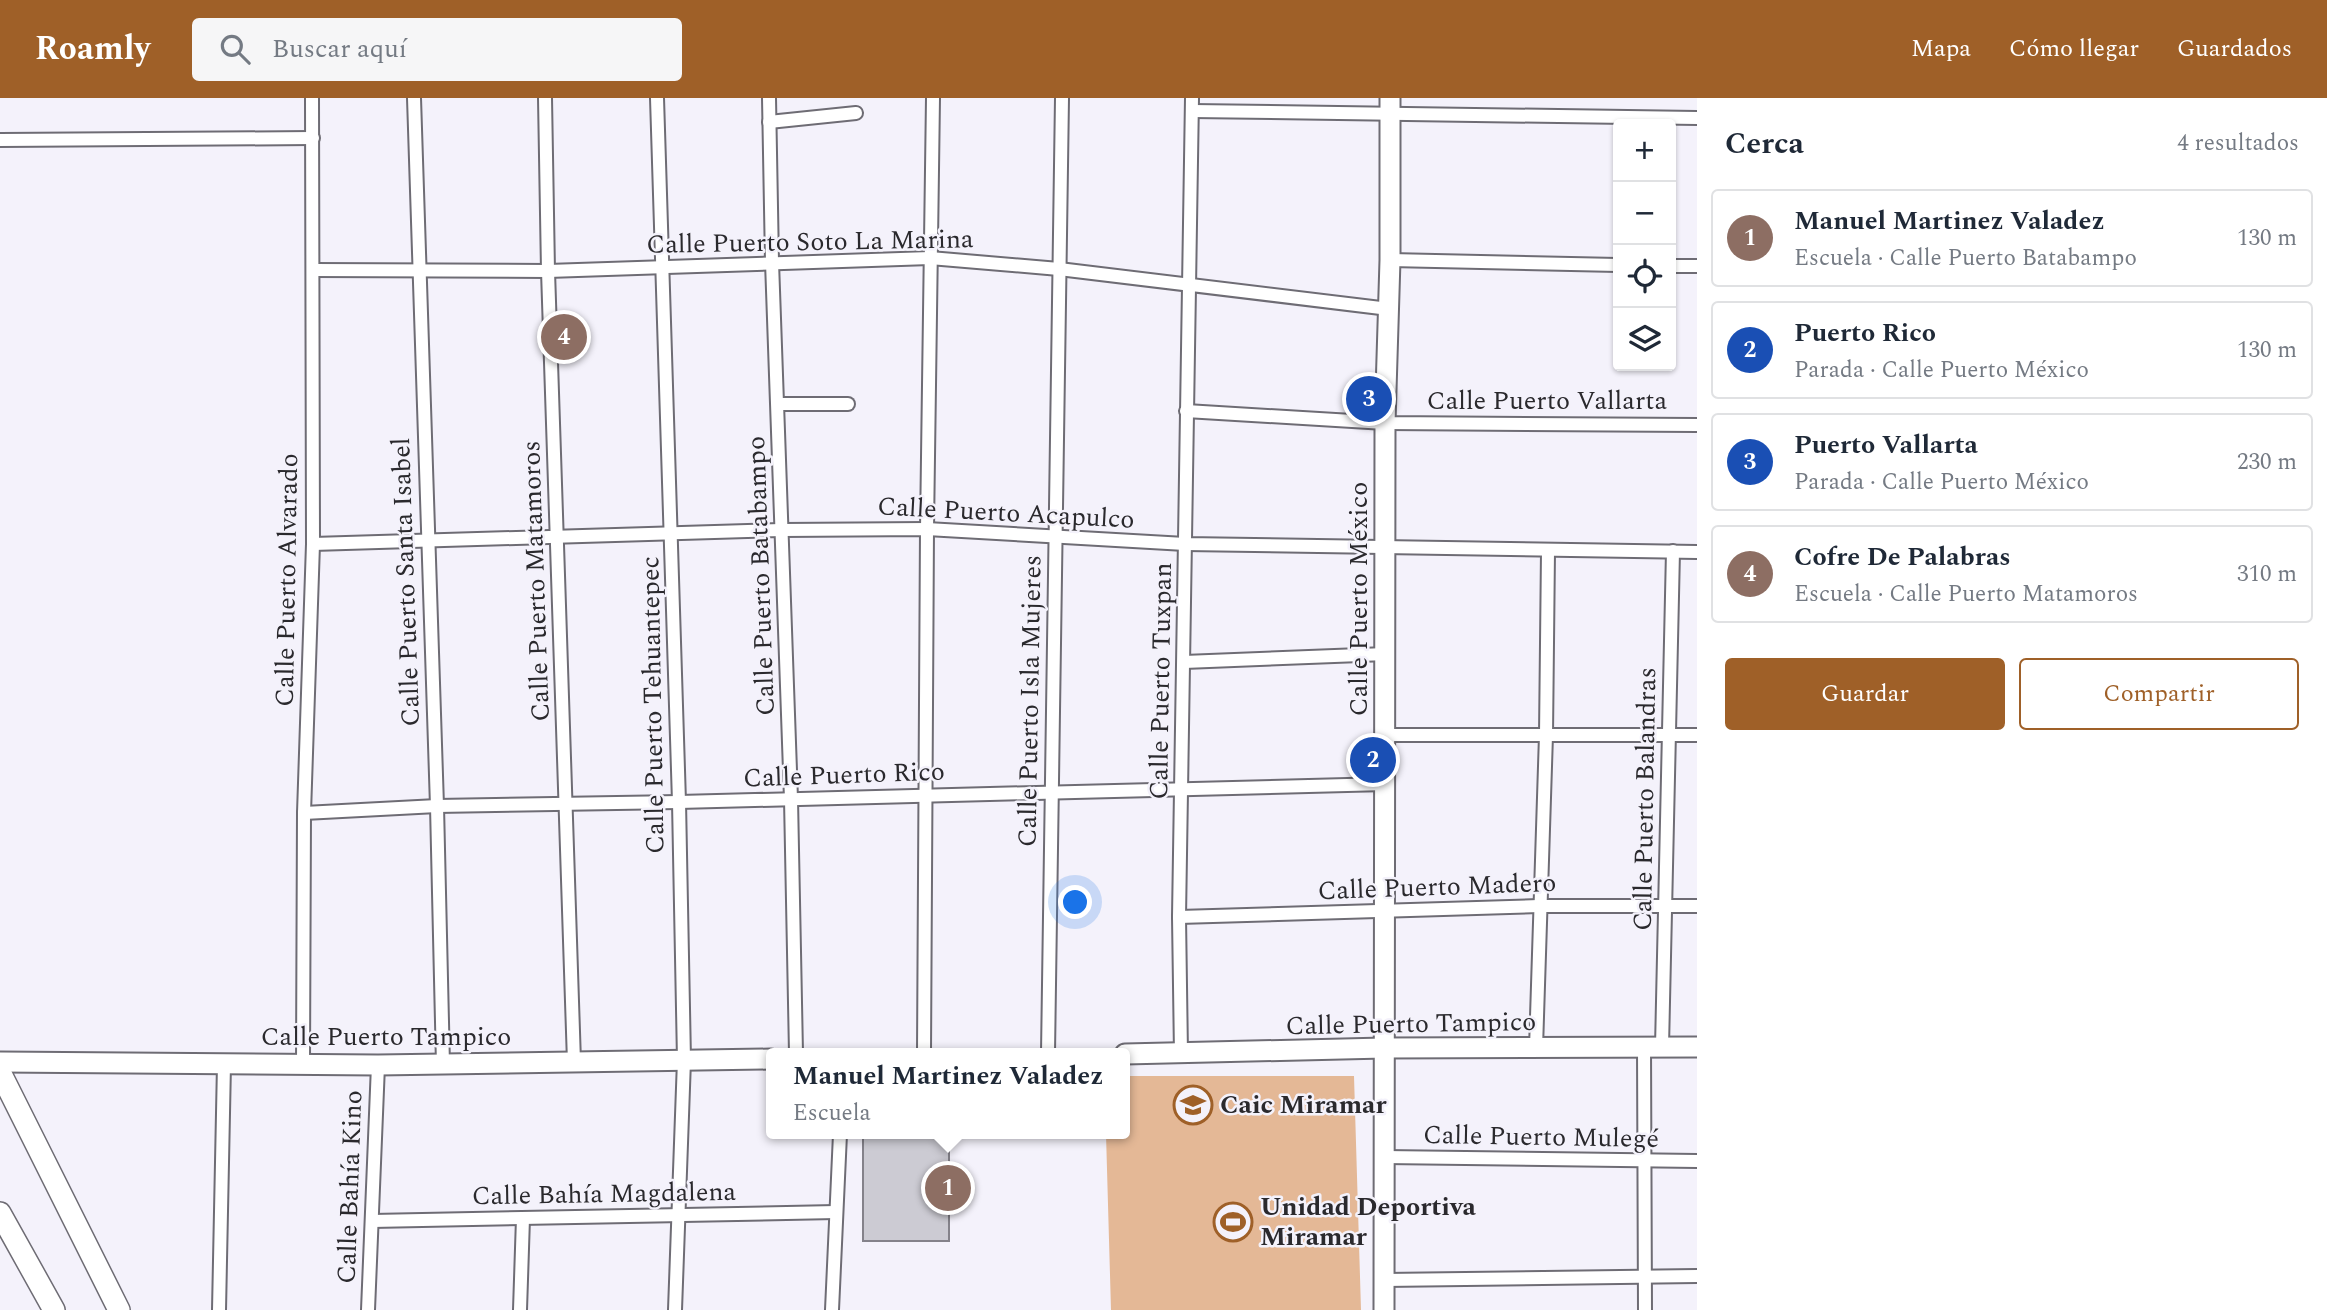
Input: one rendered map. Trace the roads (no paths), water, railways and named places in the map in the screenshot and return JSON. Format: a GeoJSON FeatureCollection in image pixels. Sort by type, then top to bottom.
{"type":"FeatureCollection","features":[{"type":"Feature","properties":{"kind":"main road"},"geometry":{"type":"LineString","coordinates":[[0,1072],[119,1310]]}},
{"type":"Feature","properties":{"kind":"main road"},"geometry":{"type":"LineString","coordinates":[[0,1213],[54,1310]]}},
{"type":"Feature","properties":{"kind":"street","name":"Calle Puerto Alvarado"},"geometry":{"type":"LineString","coordinates":[[303,1064],[304,813],[313,544],[312,98]]}},
{"type":"Feature","properties":{"kind":"street","name":"Calle Puerto Santa Isabel"},"geometry":{"type":"LineString","coordinates":[[414,98],[443,1065]]}},
{"type":"Feature","properties":{"kind":"street","name":"Calle Puerto Matamoros"},"geometry":{"type":"LineString","coordinates":[[545,98],[548,271],[574,1062]]}},
{"type":"Feature","properties":{"kind":"street","name":"Calle Puerto Tehuantepec"},"geometry":{"type":"LineString","coordinates":[[657,98],[679,803],[684,1060],[675,1310]]}},
{"type":"Feature","properties":{"kind":"street","name":"Calle Puerto Batabampo"},"geometry":{"type":"LineString","coordinates":[[769,98],[772,262],[792,799],[796,1048]]}},
{"type":"Feature","properties":{"kind":"street"},"geometry":{"type":"LineString","coordinates":[[924,1048],[933,98]]}},
{"type":"Feature","properties":{"kind":"street","name":"Calle Puerto Isla Mujeres"},"geometry":{"type":"LineString","coordinates":[[1048,1048],[1062,98]]}},
{"type":"Feature","properties":{"kind":"street"},"geometry":{"type":"LineString","coordinates":[[1192,105],[1390,106],[1697,118]]}},
{"type":"Feature","properties":{"kind":"street","name":"Calle Puerto Tuxpan"},"geometry":{"type":"LineString","coordinates":[[1181,1054],[1179,917],[1192,105]]}},
{"type":"Feature","properties":{"kind":"street","name":"Calle Puerto México"},"geometry":{"type":"LineString","coordinates":[[1384,1310],[1385,423],[1390,260],[1390,106]]}},
{"type":"Feature","properties":{"kind":"street"},"geometry":{"type":"LineString","coordinates":[[769,122],[856,113]]}},
{"type":"Feature","properties":{"kind":"street"},"geometry":{"type":"LineString","coordinates":[[0,140],[313,138]]}},
{"type":"Feature","properties":{"kind":"street","name":"Calle Puerto Soto La Marina"},"geometry":{"type":"LineString","coordinates":[[313,271],[548,271],[930,257],[1059,269],[1389,309]]}},
{"type":"Feature","properties":{"kind":"street"},"geometry":{"type":"LineString","coordinates":[[1390,260],[1613,265]]}},
{"type":"Feature","properties":{"kind":"street"},"geometry":{"type":"LineString","coordinates":[[1676,266],[1697,266]]}},
{"type":"Feature","properties":{"kind":"street"},"geometry":{"type":"LineString","coordinates":[[778,404],[848,404]]}},
{"type":"Feature","properties":{"kind":"street","name":"Calle Puerto Vallarta"},"geometry":{"type":"LineString","coordinates":[[1186,411],[1385,423],[1697,425]]}},
{"type":"Feature","properties":{"kind":"street","name":"Calle Puerto Acapulco"},"geometry":{"type":"LineString","coordinates":[[313,544],[782,530],[927,529],[1185,544],[1697,552]]}},
{"type":"Feature","properties":{"kind":"street"},"geometry":{"type":"LineString","coordinates":[[1536,1048],[1546,735],[1548,551]]}},
{"type":"Feature","properties":{"kind":"street","name":"Calle Puerto Balandras"},"geometry":{"type":"LineString","coordinates":[[1646,1310],[1644,1161],[1666,906],[1673,551]]}},
{"type":"Feature","properties":{"kind":"street"},"geometry":{"type":"LineString","coordinates":[[1184,662],[1386,654]]}},
{"type":"Feature","properties":{"kind":"street"},"geometry":{"type":"LineString","coordinates":[[1386,735],[1697,735]]}},
{"type":"Feature","properties":{"kind":"street","name":"Calle Puerto Rico"},"geometry":{"type":"LineString","coordinates":[[304,813],[437,806],[679,803],[1385,784]]}},
{"type":"Feature","properties":{"kind":"street","name":"Calle Puerto Madero"},"geometry":{"type":"LineString","coordinates":[[1179,917],[1539,906],[1697,906]]}},
{"type":"Feature","properties":{"kind":"street","name":"Calle Puerto Tampico"},"geometry":{"type":"LineString","coordinates":[[1130,1054],[1384,1048],[1697,1047]]}},
{"type":"Feature","properties":{"kind":"street","name":"Calle Puerto Tampico"},"geometry":{"type":"LineString","coordinates":[[0,1062],[443,1065],[766,1059]]}},
{"type":"Feature","properties":{"kind":"street"},"geometry":{"type":"LineString","coordinates":[[219,1310],[224,1064]]}},
{"type":"Feature","properties":{"kind":"street","name":"Calle Bahía Kino"},"geometry":{"type":"LineString","coordinates":[[368,1310],[378,1065]]}},
{"type":"Feature","properties":{"kind":"street"},"geometry":{"type":"LineString","coordinates":[[832,1310],[840,1139]]}},
{"type":"Feature","properties":{"kind":"street","name":"Calle Puerto Mulegé"},"geometry":{"type":"LineString","coordinates":[[1384,1157],[1697,1161]]}},
{"type":"Feature","properties":{"kind":"street","name":"Calle Bahía Magdalena"},"geometry":{"type":"LineString","coordinates":[[372,1221],[836,1212]]}},
{"type":"Feature","properties":{"kind":"street"},"geometry":{"type":"LineString","coordinates":[[520,1310],[523,1218]]}},
{"type":"Feature","properties":{"kind":"street"},"geometry":{"type":"LineString","coordinates":[[1384,1280],[1697,1276]]}},
{"type":"Feature","properties":{"kind":"place","name":"Cofre De Palabras"},"geometry":{"type":"Point","coordinates":[564,337]}},
{"type":"Feature","properties":{"kind":"place","name":"Puerto Vallarta"},"geometry":{"type":"Point","coordinates":[1369,399]}},
{"type":"Feature","properties":{"kind":"place","name":"Puerto Rico"},"geometry":{"type":"Point","coordinates":[1373,760]}},
{"type":"Feature","properties":{"kind":"place","name":"Caic Miramar"},"geometry":{"type":"Point","coordinates":[1193,1105]}},
{"type":"Feature","properties":{"kind":"place","name":"Manuel Martinez Valadez"},"geometry":{"type":"Point","coordinates":[948,1188]}},
{"type":"Feature","properties":{"kind":"place","name":"Unidad Deportiva Miramar"},"geometry":{"type":"Point","coordinates":[1233,1222]}}]}
